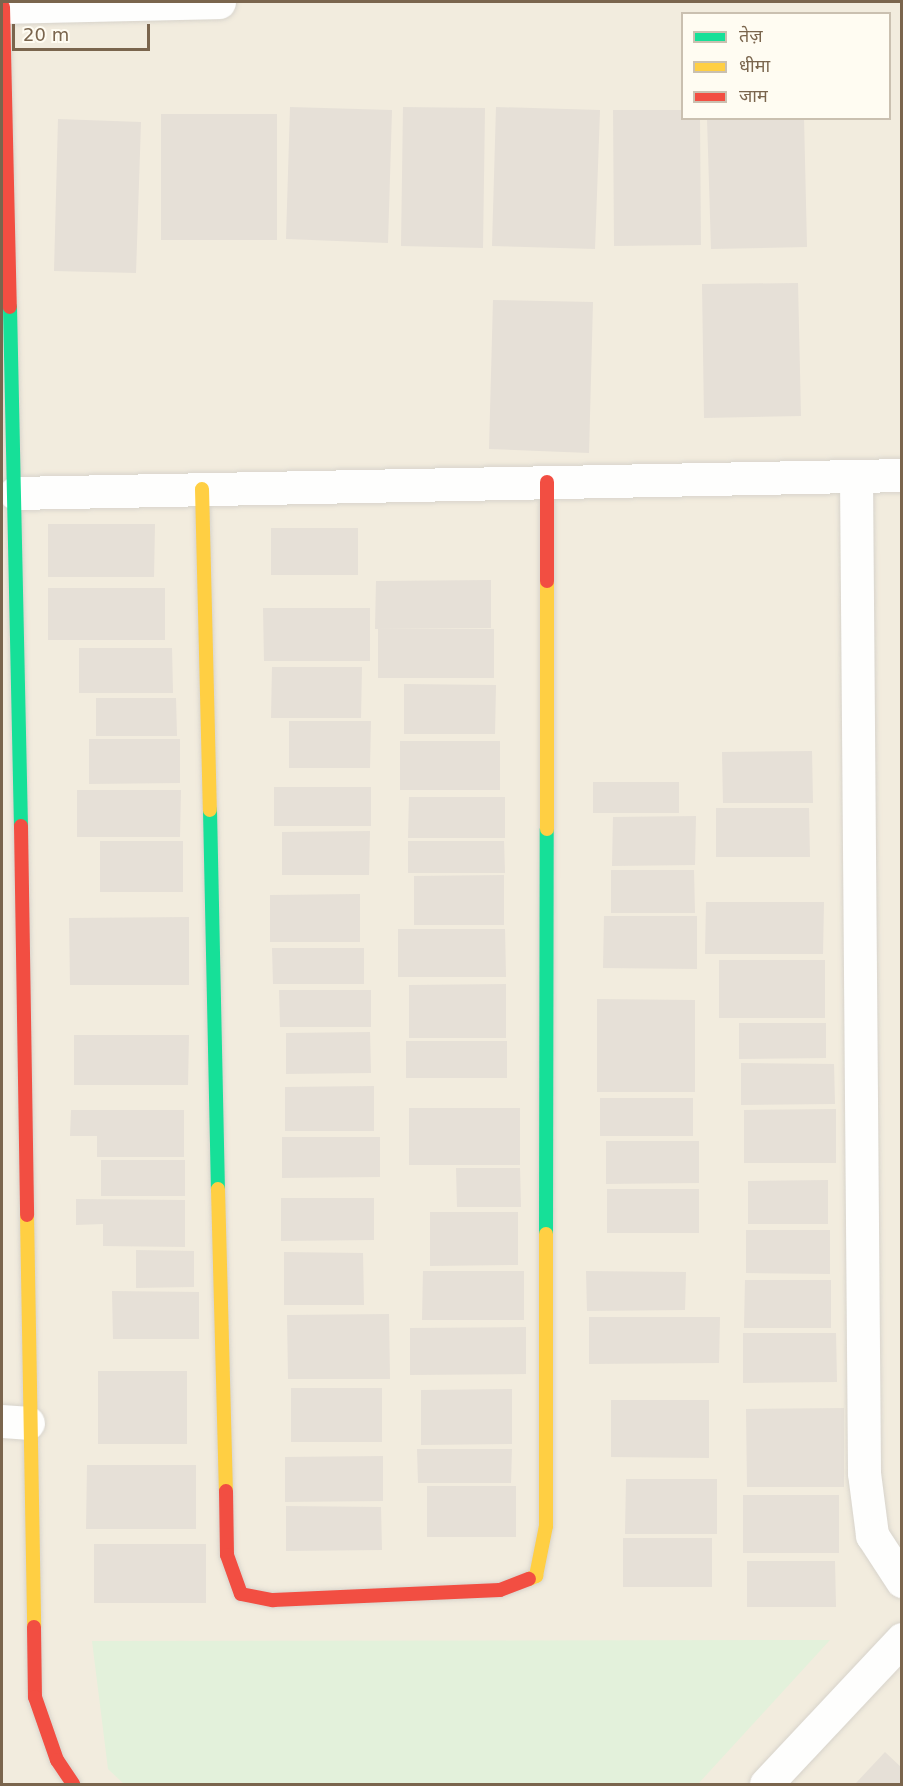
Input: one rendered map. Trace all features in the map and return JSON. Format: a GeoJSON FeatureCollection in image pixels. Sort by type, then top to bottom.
{"type":"FeatureCollection","features":[{"type":"Feature","properties":{"kind":"street"},"geometry":{"type":"LineString","coordinates":[[73,1785],[57,1760],[34,1697],[15,1422],[15,493],[6,264],[2,7],[219,2]]}},
{"type":"Feature","properties":{"kind":"street"},"geometry":{"type":"LineString","coordinates":[[15,493],[902,475]]}},
{"type":"Feature","properties":{"kind":"street"},"geometry":{"type":"LineString","coordinates":[[856,476],[864,1473],[872,1535],[894,1574],[902,1581]]}},
{"type":"Feature","properties":{"kind":"street"},"geometry":{"type":"LineString","coordinates":[[202,489],[227,1555],[241,1594],[273,1600],[500,1590],[536,1576],[546,1526],[547,482]]}},
{"type":"Feature","properties":{"kind":"street"},"geometry":{"type":"LineString","coordinates":[[766,1785],[902,1639]]}},
{"type":"Feature","properties":{"kind":"shaded area"},"geometry":{"type":"Polygon","coordinates":[[[2,2],[901,2],[901,1784],[2,1784],[2,2]]]}},
{"type":"Feature","properties":{"kind":"green space"},"geometry":{"type":"Polygon","coordinates":[[[830,1640],[698,1784],[124,1784],[108,1769],[92,1641],[830,1640]]]}},
{"type":"Feature","properties":{"kind":"building"},"geometry":{"type":"Polygon","coordinates":[[[290,107],[392,110],[388,243],[286,239],[290,107]]]}},
{"type":"Feature","properties":{"kind":"building"},"geometry":{"type":"Polygon","coordinates":[[[403,107],[485,108],[483,248],[401,246],[403,107]]]}},
{"type":"Feature","properties":{"kind":"building"},"geometry":{"type":"Polygon","coordinates":[[[496,107],[600,110],[595,249],[492,246],[496,107]]]}},
{"type":"Feature","properties":{"kind":"building"},"geometry":{"type":"Polygon","coordinates":[[[613,110],[681,110],[681,120],[700,120],[701,245],[614,246],[613,110]]]}},
{"type":"Feature","properties":{"kind":"building"},"geometry":{"type":"Polygon","coordinates":[[[161,114],[277,114],[277,240],[161,240],[161,114]]]}},
{"type":"Feature","properties":{"kind":"building"},"geometry":{"type":"Polygon","coordinates":[[[58,119],[141,122],[136,273],[54,271],[58,119]]]}},
{"type":"Feature","properties":{"kind":"building"},"geometry":{"type":"Polygon","coordinates":[[[707,120],[804,120],[807,247],[711,249],[707,120]]]}},
{"type":"Feature","properties":{"kind":"building"},"geometry":{"type":"Polygon","coordinates":[[[798,283],[801,416],[704,418],[702,284],[798,283]]]}},
{"type":"Feature","properties":{"kind":"building"},"geometry":{"type":"Polygon","coordinates":[[[493,300],[593,302],[589,453],[489,449],[493,300]]]}},
{"type":"Feature","properties":{"kind":"building"},"geometry":{"type":"Polygon","coordinates":[[[48,524],[155,524],[154,577],[48,577],[48,524]]]}},
{"type":"Feature","properties":{"kind":"building"},"geometry":{"type":"Polygon","coordinates":[[[271,528],[358,528],[358,575],[271,575],[271,528]]]}},
{"type":"Feature","properties":{"kind":"building"},"geometry":{"type":"Polygon","coordinates":[[[491,580],[491,628],[375,629],[376,581],[491,580]]]}},
{"type":"Feature","properties":{"kind":"building"},"geometry":{"type":"Polygon","coordinates":[[[48,588],[165,588],[165,640],[48,640],[48,588]]]}},
{"type":"Feature","properties":{"kind":"building"},"geometry":{"type":"Polygon","coordinates":[[[263,608],[370,608],[370,661],[264,661],[263,608]]]}},
{"type":"Feature","properties":{"kind":"building"},"geometry":{"type":"Polygon","coordinates":[[[378,629],[494,629],[494,678],[378,678],[378,629]]]}},
{"type":"Feature","properties":{"kind":"building"},"geometry":{"type":"Polygon","coordinates":[[[79,648],[172,648],[173,693],[79,693],[79,648]]]}},
{"type":"Feature","properties":{"kind":"building"},"geometry":{"type":"Polygon","coordinates":[[[272,667],[362,667],[361,718],[271,718],[272,667]]]}},
{"type":"Feature","properties":{"kind":"building"},"geometry":{"type":"Polygon","coordinates":[[[404,684],[496,685],[495,734],[404,734],[404,684]]]}},
{"type":"Feature","properties":{"kind":"building"},"geometry":{"type":"Polygon","coordinates":[[[96,698],[176,698],[177,736],[96,736],[96,698]]]}},
{"type":"Feature","properties":{"kind":"building"},"geometry":{"type":"Polygon","coordinates":[[[289,721],[371,721],[370,768],[289,768],[289,721]]]}},
{"type":"Feature","properties":{"kind":"building"},"geometry":{"type":"Polygon","coordinates":[[[89,739],[180,739],[180,783],[89,784],[89,739]]]}},
{"type":"Feature","properties":{"kind":"building"},"geometry":{"type":"Polygon","coordinates":[[[400,741],[500,741],[500,790],[400,790],[400,741]]]}},
{"type":"Feature","properties":{"kind":"building"},"geometry":{"type":"Polygon","coordinates":[[[812,751],[813,803],[723,803],[722,752],[812,751]]]}},
{"type":"Feature","properties":{"kind":"building"},"geometry":{"type":"Polygon","coordinates":[[[593,782],[679,782],[679,813],[593,813],[593,782]]]}},
{"type":"Feature","properties":{"kind":"building"},"geometry":{"type":"Polygon","coordinates":[[[274,787],[371,787],[371,826],[274,826],[274,787]]]}},
{"type":"Feature","properties":{"kind":"building"},"geometry":{"type":"Polygon","coordinates":[[[77,790],[181,790],[180,837],[77,837],[77,790]]]}},
{"type":"Feature","properties":{"kind":"building"},"geometry":{"type":"Polygon","coordinates":[[[409,797],[505,797],[505,838],[408,838],[409,797]]]}},
{"type":"Feature","properties":{"kind":"building"},"geometry":{"type":"Polygon","coordinates":[[[716,808],[809,808],[810,857],[716,857],[716,808]]]}},
{"type":"Feature","properties":{"kind":"building"},"geometry":{"type":"Polygon","coordinates":[[[696,816],[695,865],[612,866],[613,817],[696,816]]]}},
{"type":"Feature","properties":{"kind":"building"},"geometry":{"type":"Polygon","coordinates":[[[370,831],[369,875],[282,875],[282,832],[370,831]]]}},
{"type":"Feature","properties":{"kind":"building"},"geometry":{"type":"Polygon","coordinates":[[[100,841],[183,841],[183,892],[100,892],[100,841]]]}},
{"type":"Feature","properties":{"kind":"building"},"geometry":{"type":"Polygon","coordinates":[[[408,841],[504,841],[505,873],[408,873],[408,841]]]}},
{"type":"Feature","properties":{"kind":"building"},"geometry":{"type":"Polygon","coordinates":[[[611,870],[694,870],[695,913],[611,913],[611,870]]]}},
{"type":"Feature","properties":{"kind":"building"},"geometry":{"type":"Polygon","coordinates":[[[504,875],[504,925],[414,925],[414,876],[504,875]]]}},
{"type":"Feature","properties":{"kind":"building"},"geometry":{"type":"Polygon","coordinates":[[[360,894],[360,942],[270,942],[270,895],[360,894]]]}},
{"type":"Feature","properties":{"kind":"building"},"geometry":{"type":"Polygon","coordinates":[[[706,902],[824,902],[823,954],[705,954],[706,902]]]}},
{"type":"Feature","properties":{"kind":"building"},"geometry":{"type":"Polygon","coordinates":[[[604,916],[697,916],[697,969],[603,968],[604,916]]]}},
{"type":"Feature","properties":{"kind":"building"},"geometry":{"type":"Polygon","coordinates":[[[189,917],[189,985],[70,985],[69,918],[189,917]]]}},
{"type":"Feature","properties":{"kind":"building"},"geometry":{"type":"Polygon","coordinates":[[[398,929],[505,929],[506,977],[398,977],[398,929]]]}},
{"type":"Feature","properties":{"kind":"building"},"geometry":{"type":"Polygon","coordinates":[[[272,948],[364,948],[364,984],[273,984],[272,948]]]}},
{"type":"Feature","properties":{"kind":"building"},"geometry":{"type":"Polygon","coordinates":[[[719,960],[825,960],[825,1018],[719,1018],[719,960]]]}},
{"type":"Feature","properties":{"kind":"building"},"geometry":{"type":"Polygon","coordinates":[[[506,984],[506,1038],[409,1038],[409,985],[506,984]]]}},
{"type":"Feature","properties":{"kind":"building"},"geometry":{"type":"Polygon","coordinates":[[[279,990],[371,990],[371,1027],[280,1027],[279,990]]]}},
{"type":"Feature","properties":{"kind":"building"},"geometry":{"type":"Polygon","coordinates":[[[597,999],[695,1000],[695,1092],[597,1092],[597,999]]]}},
{"type":"Feature","properties":{"kind":"building"},"geometry":{"type":"Polygon","coordinates":[[[739,1023],[826,1023],[826,1058],[739,1059],[739,1023]]]}},
{"type":"Feature","properties":{"kind":"building"},"geometry":{"type":"Polygon","coordinates":[[[370,1032],[371,1073],[286,1074],[286,1033],[370,1032]]]}},
{"type":"Feature","properties":{"kind":"building"},"geometry":{"type":"Polygon","coordinates":[[[74,1035],[189,1035],[188,1085],[74,1085],[74,1035]]]}},
{"type":"Feature","properties":{"kind":"building"},"geometry":{"type":"Polygon","coordinates":[[[406,1041],[507,1041],[507,1078],[406,1078],[406,1041]]]}},
{"type":"Feature","properties":{"kind":"building"},"geometry":{"type":"Polygon","coordinates":[[[741,1063],[834,1064],[835,1104],[741,1105],[741,1063]]]}},
{"type":"Feature","properties":{"kind":"building"},"geometry":{"type":"Polygon","coordinates":[[[374,1086],[374,1131],[285,1131],[285,1087],[374,1086]]]}},
{"type":"Feature","properties":{"kind":"building"},"geometry":{"type":"Polygon","coordinates":[[[600,1098],[693,1098],[693,1136],[600,1136],[600,1098]]]}},
{"type":"Feature","properties":{"kind":"building"},"geometry":{"type":"Polygon","coordinates":[[[409,1108],[520,1108],[520,1165],[409,1165],[409,1108]]]}},
{"type":"Feature","properties":{"kind":"building"},"geometry":{"type":"Polygon","coordinates":[[[836,1109],[836,1163],[744,1163],[744,1110],[836,1109]]]}},
{"type":"Feature","properties":{"kind":"building"},"geometry":{"type":"Polygon","coordinates":[[[71,1110],[184,1110],[184,1157],[97,1157],[97,1136],[70,1136],[71,1110]]]}},
{"type":"Feature","properties":{"kind":"building"},"geometry":{"type":"Polygon","coordinates":[[[282,1137],[380,1137],[380,1177],[282,1178],[282,1137]]]}},
{"type":"Feature","properties":{"kind":"building"},"geometry":{"type":"Polygon","coordinates":[[[606,1141],[699,1141],[699,1183],[606,1184],[606,1141]]]}},
{"type":"Feature","properties":{"kind":"building"},"geometry":{"type":"Polygon","coordinates":[[[101,1160],[185,1160],[185,1196],[101,1196],[101,1160]]]}},
{"type":"Feature","properties":{"kind":"building"},"geometry":{"type":"Polygon","coordinates":[[[456,1168],[520,1168],[521,1207],[457,1207],[456,1168]]]}},
{"type":"Feature","properties":{"kind":"building"},"geometry":{"type":"Polygon","coordinates":[[[828,1180],[828,1224],[748,1224],[748,1181],[828,1180]]]}},
{"type":"Feature","properties":{"kind":"building"},"geometry":{"type":"Polygon","coordinates":[[[607,1189],[699,1189],[699,1233],[607,1233],[607,1189]]]}},
{"type":"Feature","properties":{"kind":"building"},"geometry":{"type":"Polygon","coordinates":[[[281,1198],[374,1198],[374,1240],[281,1241],[281,1198]]]}},
{"type":"Feature","properties":{"kind":"building"},"geometry":{"type":"Polygon","coordinates":[[[76,1199],[185,1200],[185,1247],[103,1246],[103,1224],[76,1225],[76,1199]]]}},
{"type":"Feature","properties":{"kind":"building"},"geometry":{"type":"Polygon","coordinates":[[[430,1212],[518,1212],[518,1265],[430,1266],[430,1212]]]}},
{"type":"Feature","properties":{"kind":"building"},"geometry":{"type":"Polygon","coordinates":[[[746,1230],[830,1230],[830,1274],[746,1273],[746,1230]]]}},
{"type":"Feature","properties":{"kind":"building"},"geometry":{"type":"Polygon","coordinates":[[[136,1250],[194,1251],[194,1287],[136,1288],[136,1250]]]}},
{"type":"Feature","properties":{"kind":"building"},"geometry":{"type":"Polygon","coordinates":[[[284,1252],[363,1253],[364,1305],[284,1305],[284,1252]]]}},
{"type":"Feature","properties":{"kind":"building"},"geometry":{"type":"Polygon","coordinates":[[[423,1271],[524,1271],[524,1320],[422,1320],[423,1271]]]}},
{"type":"Feature","properties":{"kind":"building"},"geometry":{"type":"Polygon","coordinates":[[[586,1271],[686,1272],[685,1310],[587,1311],[586,1271]]]}},
{"type":"Feature","properties":{"kind":"building"},"geometry":{"type":"Polygon","coordinates":[[[745,1280],[831,1280],[831,1328],[744,1328],[745,1280]]]}},
{"type":"Feature","properties":{"kind":"building"},"geometry":{"type":"Polygon","coordinates":[[[112,1291],[199,1292],[199,1339],[113,1339],[112,1291]]]}},
{"type":"Feature","properties":{"kind":"building"},"geometry":{"type":"Polygon","coordinates":[[[389,1314],[390,1379],[288,1379],[287,1315],[389,1314]]]}},
{"type":"Feature","properties":{"kind":"building"},"geometry":{"type":"Polygon","coordinates":[[[589,1317],[720,1317],[719,1363],[589,1364],[589,1317]]]}},
{"type":"Feature","properties":{"kind":"building"},"geometry":{"type":"Polygon","coordinates":[[[526,1327],[526,1374],[410,1375],[410,1328],[526,1327]]]}},
{"type":"Feature","properties":{"kind":"building"},"geometry":{"type":"Polygon","coordinates":[[[743,1333],[836,1333],[837,1382],[743,1383],[743,1333]]]}},
{"type":"Feature","properties":{"kind":"building"},"geometry":{"type":"Polygon","coordinates":[[[98,1371],[187,1371],[187,1444],[98,1444],[98,1371]]]}},
{"type":"Feature","properties":{"kind":"building"},"geometry":{"type":"Polygon","coordinates":[[[291,1388],[382,1388],[382,1442],[291,1442],[291,1388]]]}},
{"type":"Feature","properties":{"kind":"building"},"geometry":{"type":"Polygon","coordinates":[[[512,1389],[512,1444],[421,1445],[421,1390],[512,1389]]]}},
{"type":"Feature","properties":{"kind":"building"},"geometry":{"type":"Polygon","coordinates":[[[611,1400],[709,1400],[709,1458],[611,1457],[611,1400]]]}},
{"type":"Feature","properties":{"kind":"building"},"geometry":{"type":"Polygon","coordinates":[[[844,1408],[844,1487],[747,1487],[746,1409],[844,1408]]]}},
{"type":"Feature","properties":{"kind":"building"},"geometry":{"type":"Polygon","coordinates":[[[417,1449],[512,1449],[511,1483],[418,1483],[417,1449]]]}},
{"type":"Feature","properties":{"kind":"building"},"geometry":{"type":"Polygon","coordinates":[[[383,1456],[383,1501],[285,1502],[285,1457],[383,1456]]]}},
{"type":"Feature","properties":{"kind":"building"},"geometry":{"type":"Polygon","coordinates":[[[87,1465],[196,1465],[196,1529],[86,1529],[87,1465]]]}},
{"type":"Feature","properties":{"kind":"building"},"geometry":{"type":"Polygon","coordinates":[[[626,1479],[717,1479],[717,1534],[625,1534],[626,1479]]]}},
{"type":"Feature","properties":{"kind":"building"},"geometry":{"type":"Polygon","coordinates":[[[427,1486],[516,1486],[516,1537],[427,1537],[427,1486]]]}},
{"type":"Feature","properties":{"kind":"building"},"geometry":{"type":"Polygon","coordinates":[[[743,1495],[839,1495],[839,1553],[743,1553],[743,1495]]]}},
{"type":"Feature","properties":{"kind":"building"},"geometry":{"type":"Polygon","coordinates":[[[286,1506],[381,1507],[382,1550],[286,1551],[286,1506]]]}},
{"type":"Feature","properties":{"kind":"building"},"geometry":{"type":"Polygon","coordinates":[[[623,1538],[712,1538],[712,1587],[623,1587],[623,1538]]]}},
{"type":"Feature","properties":{"kind":"building"},"geometry":{"type":"Polygon","coordinates":[[[94,1544],[206,1544],[206,1603],[94,1603],[94,1544]]]}},
{"type":"Feature","properties":{"kind":"building"},"geometry":{"type":"Polygon","coordinates":[[[747,1561],[835,1561],[836,1607],[747,1607],[747,1561]]]}},
{"type":"Feature","properties":{"kind":"building"},"geometry":{"type":"Polygon","coordinates":[[[885,1752],[902,1768],[902,1784],[855,1784],[885,1752]]]}},
{"type":"Feature","properties":{"kind":"traffic: fast"},"geometry":{"type":"LineString","coordinates":[[10,307],[21,826]]}},
{"type":"Feature","properties":{"kind":"traffic: fast"},"geometry":{"type":"LineString","coordinates":[[210,810],[218,1189]]}},
{"type":"Feature","properties":{"kind":"traffic: fast"},"geometry":{"type":"LineString","coordinates":[[546,1234],[547,829]]}},
{"type":"Feature","properties":{"kind":"traffic: slow"},"geometry":{"type":"LineString","coordinates":[[202,489],[210,810]]}},
{"type":"Feature","properties":{"kind":"traffic: slow"},"geometry":{"type":"LineString","coordinates":[[547,581],[547,829]]}},
{"type":"Feature","properties":{"kind":"traffic: slow"},"geometry":{"type":"LineString","coordinates":[[218,1189],[226,1491]]}},
{"type":"Feature","properties":{"kind":"traffic: slow"},"geometry":{"type":"LineString","coordinates":[[27,1215],[34,1627]]}},
{"type":"Feature","properties":{"kind":"traffic: slow"},"geometry":{"type":"LineString","coordinates":[[529,1579],[536,1576],[546,1526],[546,1234]]}},
{"type":"Feature","properties":{"kind":"traffic: jam"},"geometry":{"type":"LineString","coordinates":[[3,7],[10,307]]}},
{"type":"Feature","properties":{"kind":"traffic: jam"},"geometry":{"type":"LineString","coordinates":[[547,482],[547,581]]}},
{"type":"Feature","properties":{"kind":"traffic: jam"},"geometry":{"type":"LineString","coordinates":[[21,826],[27,1215]]}},
{"type":"Feature","properties":{"kind":"traffic: jam"},"geometry":{"type":"LineString","coordinates":[[226,1491],[227,1555],[241,1594],[273,1600],[500,1590],[529,1579]]}},
{"type":"Feature","properties":{"kind":"traffic: jam"},"geometry":{"type":"LineString","coordinates":[[34,1627],[35,1697],[57,1760],[73,1784]]}}]}
